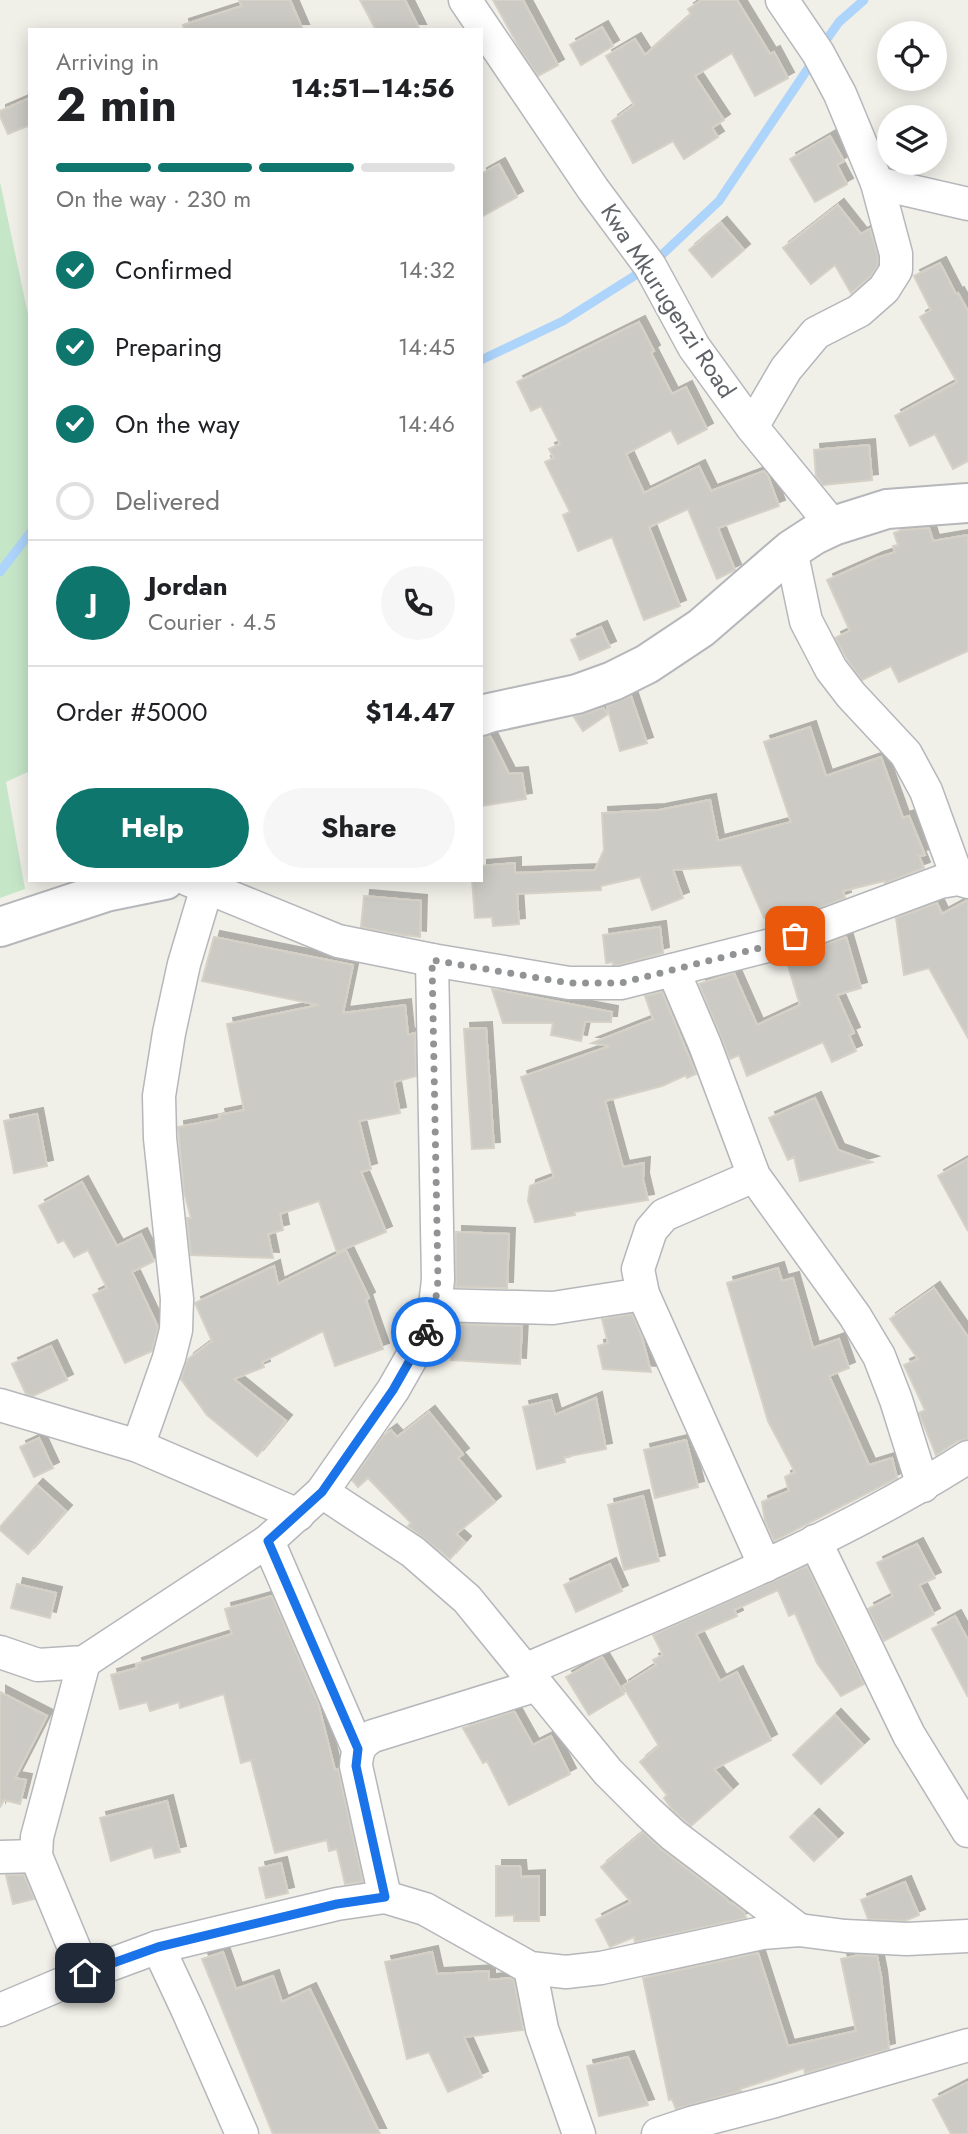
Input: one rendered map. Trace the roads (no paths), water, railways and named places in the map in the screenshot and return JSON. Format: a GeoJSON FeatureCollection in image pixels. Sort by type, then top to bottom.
{"type":"FeatureCollection","features":[{"type":"Feature","properties":{"kind":"street","name":"Kwa Mkurugenzi Road"},"geometry":{"type":"LineString","coordinates":[[465,0],[593,189],[650,266],[694,347],[752,427],[833,526]]}},
{"type":"Feature","properties":{"kind":"street"},"geometry":{"type":"LineString","coordinates":[[752,427],[786,369],[816,333],[859,311],[884,289],[896,270],[896,254],[877,183],[840,94],[818,53],[782,0]]}},
{"type":"Feature","properties":{"kind":"street"},"geometry":{"type":"LineString","coordinates":[[877,183],[968,204]]}},
{"type":"Feature","properties":{"kind":"street"},"geometry":{"type":"LineString","coordinates":[[483,715],[578,694],[647,664],[701,628],[791,550],[833,526],[887,509],[968,503]]}},
{"type":"Feature","properties":{"kind":"street"},"geometry":{"type":"LineString","coordinates":[[138,1446],[176,1330],[177,1299],[160,1138],[159,1096],[198,884],[338,942],[569,983],[621,983],[771,945],[940,882],[963,880],[926,791],[906,754],[851,695],[831,669],[806,621],[791,550]]}},
{"type":"Feature","properties":{"kind":"street"},"geometry":{"type":"LineString","coordinates":[[0,927],[106,892],[156,882]]}},
{"type":"Feature","properties":{"kind":"street"},"geometry":{"type":"LineString","coordinates":[[0,1652],[38,1665],[84,1662],[117,1643],[268,1541],[298,1515],[322,1492],[393,1390],[426,1332],[435,1306],[438,1280],[432,960]]}},
{"type":"Feature","properties":{"kind":"street"},"geometry":{"type":"LineString","coordinates":[[674,970],[754,1176],[855,1316],[879,1356],[923,1486]]}},
{"type":"Feature","properties":{"kind":"street"},"geometry":{"type":"LineString","coordinates":[[754,1176],[664,1215],[651,1230],[638,1269],[643,1294],[765,1566]]}},
{"type":"Feature","properties":{"kind":"street"},"geometry":{"type":"LineString","coordinates":[[435,1306],[553,1308],[643,1294]]}},
{"type":"Feature","properties":{"kind":"street"},"geometry":{"type":"LineString","coordinates":[[0,1405],[138,1446],[298,1515]]}},
{"type":"Feature","properties":{"kind":"street"},"geometry":{"type":"LineString","coordinates":[[358,1749],[373,1736],[531,1677],[765,1566],[923,1486],[968,1457]]}},
{"type":"Feature","properties":{"kind":"street"},"geometry":{"type":"LineString","coordinates":[[322,1492],[413,1552],[467,1599],[608,1772],[648,1812],[673,1835],[799,1930]]}},
{"type":"Feature","properties":{"kind":"street"},"geometry":{"type":"LineString","coordinates":[[268,1541],[358,1749],[356,1766],[385,1897]]}},
{"type":"Feature","properties":{"kind":"street"},"geometry":{"type":"LineString","coordinates":[[815,1541],[909,1734],[968,1831]]}},
{"type":"Feature","properties":{"kind":"street"},"geometry":{"type":"LineString","coordinates":[[84,1662],[37,1837],[36,1856],[85,1973]]}},
{"type":"Feature","properties":{"kind":"street"},"geometry":{"type":"LineString","coordinates":[[0,1857],[36,1856]]}},
{"type":"Feature","properties":{"kind":"street"},"geometry":{"type":"LineString","coordinates":[[0,2010],[85,1973],[158,1947],[337,1904],[385,1897],[425,1909],[530,1968],[566,1972],[601,1968],[762,1933],[799,1930],[845,1936],[895,1938],[968,1936]]}},
{"type":"Feature","properties":{"kind":"street"},"geometry":{"type":"LineString","coordinates":[[158,1947],[242,2134]]}},
{"type":"Feature","properties":{"kind":"street"},"geometry":{"type":"LineString","coordinates":[[530,1968],[542,2029],[579,2134]]}},
{"type":"Feature","properties":{"kind":"street"},"geometry":{"type":"LineString","coordinates":[[658,2134],[968,2045]]}},
{"type":"Feature","properties":{"kind":"waterway"},"geometry":{"type":"LineString","coordinates":[[822,46],[839,22],[864,0]]}},
{"type":"Feature","properties":{"kind":"waterway"},"geometry":{"type":"LineString","coordinates":[[483,359],[563,321],[650,266],[719,201],[815,58]]}},
{"type":"Feature","properties":{"kind":"waterway"},"geometry":{"type":"LineString","coordinates":[[0,572],[28,536]]}}]}
